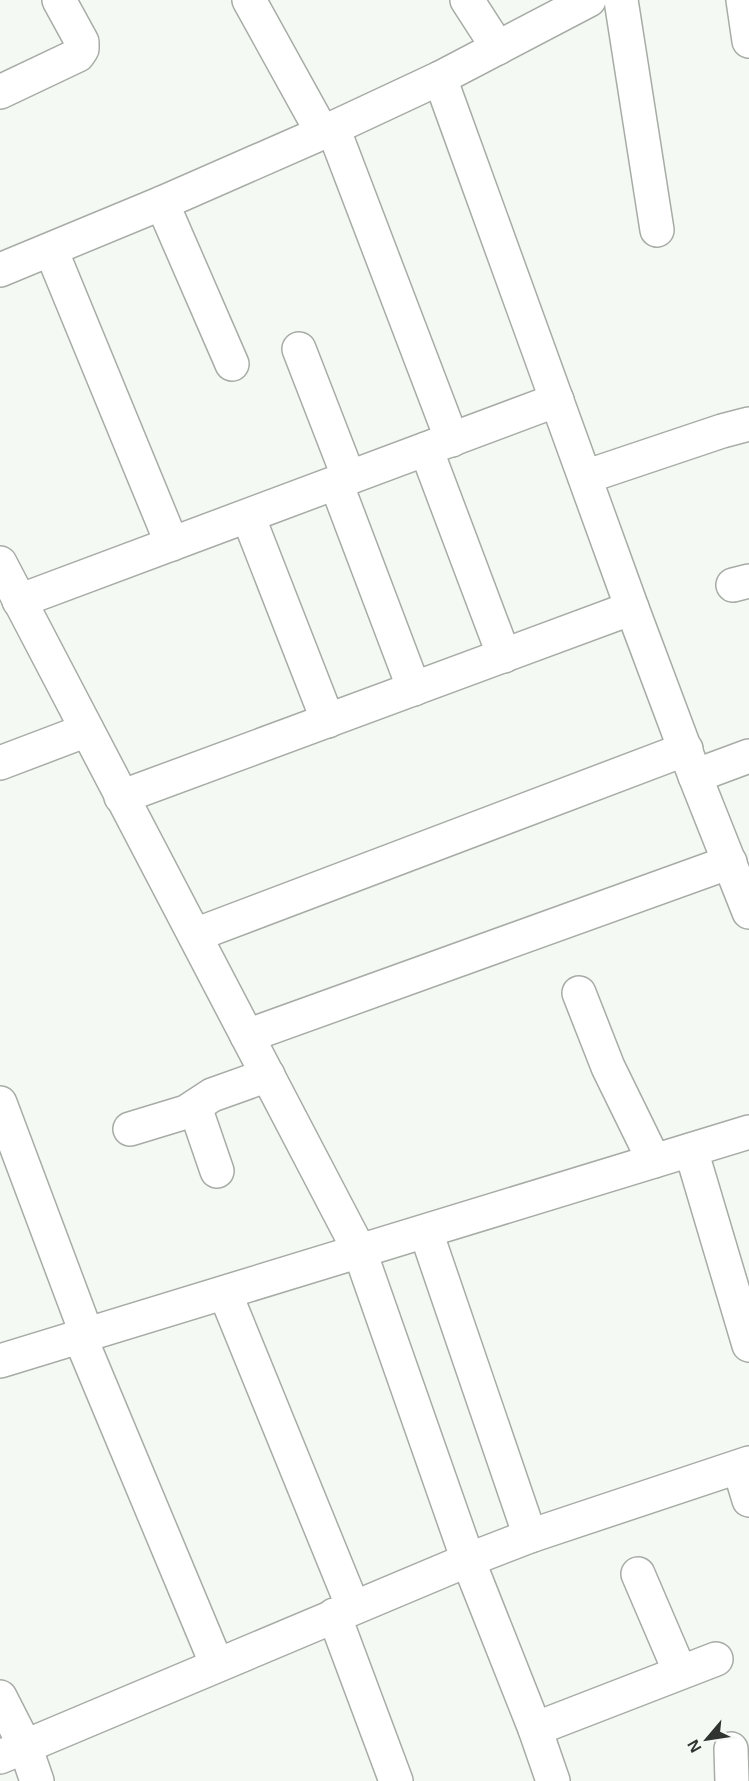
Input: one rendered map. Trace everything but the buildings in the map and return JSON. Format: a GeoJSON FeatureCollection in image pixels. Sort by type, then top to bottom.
{"type":"FeatureCollection","features":[{"type":"Feature","properties":{"kind":"street"},"geometry":{"type":"LineString","coordinates":[[0,92],[78,55],[82,49],[82,42],[59,0]]}},
{"type":"Feature","properties":{"kind":"street"},"geometry":{"type":"LineString","coordinates":[[249,0],[328,130],[439,444],[504,656]]}},
{"type":"Feature","properties":{"kind":"street"},"geometry":{"type":"LineString","coordinates":[[467,0],[498,48]]}},
{"type":"Feature","properties":{"kind":"street"},"geometry":{"type":"LineString","coordinates":[[0,270],[162,203],[328,130],[440,78],[589,0]]}},
{"type":"Feature","properties":{"kind":"street"},"geometry":{"type":"LineString","coordinates":[[621,0],[657,231]]}},
{"type":"Feature","properties":{"kind":"street"},"geometry":{"type":"LineString","coordinates":[[744,0],[749,41]]}},
{"type":"Feature","properties":{"kind":"street"},"geometry":{"type":"LineString","coordinates":[[440,78],[632,608],[749,912]]}},
{"type":"Feature","properties":{"kind":"street"},"geometry":{"type":"LineString","coordinates":[[162,203],[232,364]]}},
{"type":"Feature","properties":{"kind":"street"},"geometry":{"type":"LineString","coordinates":[[51,250],[171,544]]}},
{"type":"Feature","properties":{"kind":"street"},"geometry":{"type":"LineString","coordinates":[[300,349],[414,689]]}},
{"type":"Feature","properties":{"kind":"street"},"geometry":{"type":"LineString","coordinates":[[19,601],[557,400]]}},
{"type":"Feature","properties":{"kind":"street"},"geometry":{"type":"LineString","coordinates":[[585,477],[749,424]]}},
{"type":"Feature","properties":{"kind":"street"},"geometry":{"type":"LineString","coordinates":[[248,516],[328,721]]}},
{"type":"Feature","properties":{"kind":"street"},"geometry":{"type":"LineString","coordinates":[[0,563],[360,1252],[468,1560],[535,1729],[553,1781]]}},
{"type":"Feature","properties":{"kind":"street"},"geometry":{"type":"LineString","coordinates":[[121,797],[632,608]]}},
{"type":"Feature","properties":{"kind":"street"},"geometry":{"type":"LineString","coordinates":[[0,763],[87,730]]}},
{"type":"Feature","properties":{"kind":"street"},"geometry":{"type":"LineString","coordinates":[[195,935],[691,763],[749,756]]}},
{"type":"Feature","properties":{"kind":"street"},"geometry":{"type":"LineString","coordinates":[[247,1036],[730,862]]}},
{"type":"Feature","properties":{"kind":"street"},"geometry":{"type":"LineString","coordinates":[[579,993],[608,1067],[654,1161]]}},
{"type":"Feature","properties":{"kind":"street"},"geometry":{"type":"LineString","coordinates":[[130,1129],[186,1112],[212,1095],[268,1075]]}},
{"type":"Feature","properties":{"kind":"street"},"geometry":{"type":"LineString","coordinates":[[0,1103],[84,1336],[217,1665]]}},
{"type":"Feature","properties":{"kind":"street"},"geometry":{"type":"LineString","coordinates":[[195,1107],[217,1171]]}},
{"type":"Feature","properties":{"kind":"street"},"geometry":{"type":"LineString","coordinates":[[0,1361],[749,1132]]}},
{"type":"Feature","properties":{"kind":"street"},"geometry":{"type":"LineString","coordinates":[[691,1150],[749,1346]]}},
{"type":"Feature","properties":{"kind":"street"},"geometry":{"type":"LineString","coordinates":[[426,1232],[530,1536]]}},
{"type":"Feature","properties":{"kind":"street"},"geometry":{"type":"LineString","coordinates":[[225,1293],[343,1611],[396,1781]]}},
{"type":"Feature","properties":{"kind":"street"},"geometry":{"type":"LineString","coordinates":[[12,1751],[343,1611],[530,1536],[744,1465],[749,1500]]}},
{"type":"Feature","properties":{"kind":"street"},"geometry":{"type":"LineString","coordinates":[[638,1574],[680,1672]]}},
{"type":"Feature","properties":{"kind":"street"},"geometry":{"type":"LineString","coordinates":[[535,1729],[716,1659]]}},
{"type":"Feature","properties":{"kind":"street"},"geometry":{"type":"LineString","coordinates":[[0,1697],[12,1751],[36,1781]]}}]}
